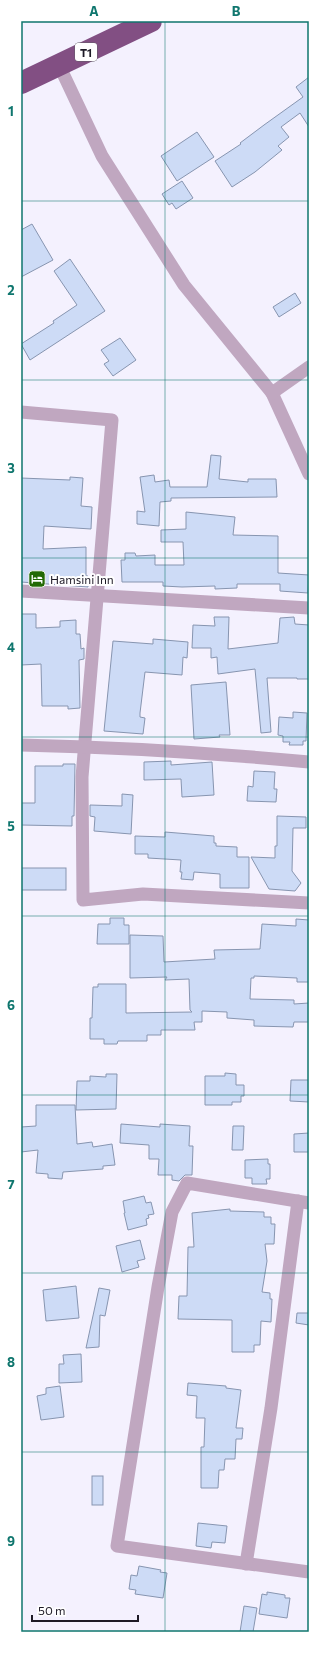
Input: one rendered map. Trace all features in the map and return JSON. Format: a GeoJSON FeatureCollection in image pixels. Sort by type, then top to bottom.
{"type":"FeatureCollection","features":[{"type":"Feature","properties":{"kind":"highway","name":"T1"},"geometry":{"type":"LineString","coordinates":[[21,83],[151,21]]}},
{"type":"Feature","properties":{"kind":"street"},"geometry":{"type":"LineString","coordinates":[[59,65],[102,156],[184,284],[272,393],[309,474]]}},
{"type":"Feature","properties":{"kind":"street"},"geometry":{"type":"LineString","coordinates":[[272,393],[309,367]]}},
{"type":"Feature","properties":{"kind":"street"},"geometry":{"type":"LineString","coordinates":[[21,412],[112,420],[82,777],[83,900],[143,894],[309,903]]}},
{"type":"Feature","properties":{"kind":"street"},"geometry":{"type":"LineString","coordinates":[[21,591],[309,608]]}},
{"type":"Feature","properties":{"kind":"street"},"geometry":{"type":"LineString","coordinates":[[21,745],[208,753],[309,762]]}},
{"type":"Feature","properties":{"kind":"street"},"geometry":{"type":"LineString","coordinates":[[246,1564],[303,1202],[187,1183],[172,1212],[158,1287],[117,1546],[246,1564],[309,1572]]}},
{"type":"Feature","properties":{"kind":"building"},"geometry":{"type":"Polygon","coordinates":[[[309,77],[309,127],[300,113],[281,127],[289,137],[278,146],[282,150],[255,172],[232,187],[215,161],[241,144],[240,143],[303,97],[296,87],[309,77]]]}},
{"type":"Feature","properties":{"kind":"building"},"geometry":{"type":"Polygon","coordinates":[[[197,132],[214,157],[177,181],[161,156],[197,132]]]}},
{"type":"Feature","properties":{"kind":"building"},"geometry":{"type":"Polygon","coordinates":[[[182,181],[193,198],[176,209],[172,203],[169,205],[162,194],[182,181]]]}},
{"type":"Feature","properties":{"kind":"building"},"geometry":{"type":"Polygon","coordinates":[[[32,224],[53,260],[21,277],[21,230],[32,224]]]}},
{"type":"Feature","properties":{"kind":"building"},"geometry":{"type":"Polygon","coordinates":[[[70,259],[105,311],[30,360],[21,344],[54,323],[53,321],[77,305],[54,271],[70,259]]]}},
{"type":"Feature","properties":{"kind":"building"},"geometry":{"type":"Polygon","coordinates":[[[295,293],[301,303],[279,317],[273,307],[295,293]]]}},
{"type":"Feature","properties":{"kind":"building"},"geometry":{"type":"Polygon","coordinates":[[[120,338],[136,360],[113,376],[104,364],[109,361],[101,350],[120,338]]]}},
{"type":"Feature","properties":{"kind":"building"},"geometry":{"type":"Polygon","coordinates":[[[211,455],[221,456],[219,479],[248,482],[248,479],[276,479],[277,497],[171,498],[171,501],[160,502],[159,526],[137,524],[137,511],[145,512],[140,477],[154,475],[155,482],[169,480],[170,487],[207,487],[211,455]]]}},
{"type":"Feature","properties":{"kind":"building"},"geometry":{"type":"Polygon","coordinates":[[[70,477],[83,478],[81,506],[92,507],[91,529],[44,526],[43,549],[86,547],[86,576],[88,576],[88,587],[21,582],[21,478],[70,480],[70,477]]]}},
{"type":"Feature","properties":{"kind":"building"},"geometry":{"type":"Polygon","coordinates":[[[186,512],[235,517],[233,535],[278,536],[278,573],[309,575],[308,593],[280,591],[280,584],[237,584],[237,588],[215,589],[215,586],[163,586],[163,582],[122,582],[121,560],[125,560],[125,553],[135,553],[136,556],[155,555],[155,565],[184,565],[183,542],[161,542],[161,530],[186,529],[186,512]]]}},
{"type":"Feature","properties":{"kind":"building"},"geometry":{"type":"Polygon","coordinates":[[[21,614],[36,614],[36,628],[60,627],[60,621],[76,620],[76,634],[80,634],[81,649],[84,648],[84,659],[79,660],[80,708],[68,709],[68,706],[42,706],[41,664],[21,665],[21,614]]]}},
{"type":"Feature","properties":{"kind":"building"},"geometry":{"type":"Polygon","coordinates":[[[214,617],[229,617],[228,649],[278,643],[280,618],[294,617],[295,624],[309,625],[309,679],[267,678],[271,732],[261,733],[255,669],[218,674],[217,657],[211,658],[211,648],[192,648],[193,625],[215,626],[214,617]]]}},
{"type":"Feature","properties":{"kind":"building"},"geometry":{"type":"Polygon","coordinates":[[[153,639],[188,642],[187,658],[183,657],[182,675],[145,672],[140,713],[140,717],[145,718],[143,734],[104,731],[113,641],[153,644],[153,639]]]}},
{"type":"Feature","properties":{"kind":"building"},"geometry":{"type":"Polygon","coordinates":[[[226,682],[230,735],[219,735],[220,737],[194,739],[191,685],[226,682]]]}},
{"type":"Feature","properties":{"kind":"building"},"geometry":{"type":"Polygon","coordinates":[[[293,712],[307,713],[306,741],[303,741],[303,745],[289,745],[290,742],[283,742],[283,736],[278,735],[279,717],[293,718],[293,712]]]}},
{"type":"Feature","properties":{"kind":"building"},"geometry":{"type":"Polygon","coordinates":[[[171,761],[171,765],[212,762],[214,795],[182,797],[181,779],[144,780],[144,762],[171,761]]]}},
{"type":"Feature","properties":{"kind":"building"},"geometry":{"type":"Polygon","coordinates":[[[63,764],[75,764],[74,816],[72,816],[72,826],[21,825],[21,803],[35,803],[35,766],[63,766],[63,764]]]}},
{"type":"Feature","properties":{"kind":"building"},"geometry":{"type":"Polygon","coordinates":[[[254,771],[275,772],[274,789],[277,789],[276,802],[247,801],[248,786],[253,787],[254,771]]]}},
{"type":"Feature","properties":{"kind":"building"},"geometry":{"type":"Polygon","coordinates":[[[122,794],[133,795],[131,834],[94,831],[95,817],[90,816],[90,805],[122,806],[122,794]]]}},
{"type":"Feature","properties":{"kind":"building"},"geometry":{"type":"Polygon","coordinates":[[[277,816],[306,817],[306,828],[293,828],[292,871],[301,883],[295,891],[269,889],[251,857],[275,858],[275,846],[277,846],[277,816]]]}},
{"type":"Feature","properties":{"kind":"building"},"geometry":{"type":"Polygon","coordinates":[[[165,832],[214,836],[214,843],[216,843],[216,846],[237,847],[237,857],[249,857],[249,888],[220,888],[220,874],[194,872],[193,880],[181,879],[181,860],[148,858],[148,854],[135,854],[135,836],[165,837],[165,832]]]}},
{"type":"Feature","properties":{"kind":"building"},"geometry":{"type":"Polygon","coordinates":[[[21,868],[66,868],[66,890],[21,890],[21,868]]]}},
{"type":"Feature","properties":{"kind":"building"},"geometry":{"type":"Polygon","coordinates":[[[110,918],[124,918],[124,925],[129,925],[129,944],[97,944],[98,924],[110,924],[110,918]]]}},
{"type":"Feature","properties":{"kind":"building"},"geometry":{"type":"Polygon","coordinates":[[[296,919],[309,920],[309,982],[297,982],[297,978],[254,976],[254,978],[251,978],[250,999],[294,1000],[294,1004],[309,1003],[309,1022],[294,1022],[293,1027],[254,1026],[254,1020],[227,1018],[227,1012],[202,1011],[202,1022],[194,1022],[195,1030],[161,1030],[161,1035],[147,1035],[147,1041],[118,1041],[117,1044],[104,1044],[104,1039],[90,1039],[90,1018],[92,1018],[93,987],[98,987],[98,984],[126,984],[126,1013],[192,1012],[190,1010],[189,979],[165,980],[167,977],[130,978],[130,935],[163,936],[164,962],[215,959],[214,950],[260,949],[262,924],[296,926],[296,919]]]}},
{"type":"Feature","properties":{"kind":"building"},"geometry":{"type":"Polygon","coordinates":[[[225,1073],[236,1074],[236,1085],[244,1085],[244,1096],[241,1096],[241,1102],[232,1102],[232,1105],[205,1105],[205,1076],[225,1076],[225,1073]]]}},
{"type":"Feature","properties":{"kind":"building"},"geometry":{"type":"Polygon","coordinates":[[[106,1074],[117,1074],[116,1109],[76,1110],[77,1081],[90,1081],[90,1076],[106,1077],[106,1074]]]}},
{"type":"Feature","properties":{"kind":"building"},"geometry":{"type":"Polygon","coordinates":[[[291,1080],[309,1080],[309,1102],[290,1101],[291,1080]]]}},
{"type":"Feature","properties":{"kind":"building"},"geometry":{"type":"Polygon","coordinates":[[[36,1105],[75,1105],[77,1144],[92,1142],[93,1147],[112,1144],[115,1165],[103,1166],[103,1169],[63,1172],[62,1179],[48,1178],[48,1174],[36,1173],[38,1150],[21,1152],[21,1127],[36,1126],[36,1105]]]}},
{"type":"Feature","properties":{"kind":"building"},"geometry":{"type":"Polygon","coordinates":[[[121,1124],[160,1127],[160,1124],[190,1126],[189,1146],[193,1146],[192,1175],[185,1175],[179,1181],[172,1180],[172,1175],[158,1175],[159,1159],[149,1159],[149,1145],[120,1143],[121,1124]]]}},
{"type":"Feature","properties":{"kind":"building"},"geometry":{"type":"Polygon","coordinates":[[[233,1126],[244,1126],[243,1150],[232,1150],[233,1126]]]}},
{"type":"Feature","properties":{"kind":"building"},"geometry":{"type":"Polygon","coordinates":[[[309,1133],[309,1152],[294,1152],[294,1134],[309,1133]]]}},
{"type":"Feature","properties":{"kind":"building"},"geometry":{"type":"Polygon","coordinates":[[[268,1159],[268,1164],[270,1164],[270,1179],[266,1179],[267,1184],[252,1184],[252,1178],[245,1178],[245,1160],[268,1159]]]}},
{"type":"Feature","properties":{"kind":"building"},"geometry":{"type":"Polygon","coordinates":[[[144,1196],[146,1203],[151,1202],[154,1214],[148,1215],[149,1218],[146,1219],[147,1225],[128,1230],[123,1201],[144,1196]]]}},
{"type":"Feature","properties":{"kind":"building"},"geometry":{"type":"Polygon","coordinates":[[[230,1209],[230,1211],[264,1212],[264,1217],[271,1217],[271,1224],[275,1224],[274,1244],[265,1244],[267,1261],[262,1292],[270,1293],[270,1299],[272,1299],[271,1322],[261,1321],[260,1345],[254,1345],[254,1352],[232,1352],[232,1320],[178,1319],[179,1296],[187,1296],[188,1247],[194,1247],[192,1213],[230,1209]]]}},
{"type":"Feature","properties":{"kind":"building"},"geometry":{"type":"Polygon","coordinates":[[[140,1240],[145,1259],[137,1261],[139,1267],[122,1272],[116,1246],[140,1240]]]}},
{"type":"Feature","properties":{"kind":"building"},"geometry":{"type":"Polygon","coordinates":[[[76,1286],[79,1318],[46,1321],[43,1290],[76,1286]]]}},
{"type":"Feature","properties":{"kind":"building"},"geometry":{"type":"Polygon","coordinates":[[[99,1288],[110,1290],[105,1316],[100,1315],[99,1347],[86,1348],[99,1288]]]}},
{"type":"Feature","properties":{"kind":"building"},"geometry":{"type":"Polygon","coordinates":[[[297,1313],[309,1313],[309,1325],[296,1323],[297,1313]]]}},
{"type":"Feature","properties":{"kind":"building"},"geometry":{"type":"Polygon","coordinates":[[[81,1354],[82,1382],[59,1383],[59,1364],[64,1364],[63,1355],[81,1354]]]}},
{"type":"Feature","properties":{"kind":"building"},"geometry":{"type":"Polygon","coordinates":[[[188,1383],[226,1386],[226,1388],[241,1390],[236,1428],[243,1428],[242,1439],[236,1439],[235,1459],[225,1459],[224,1470],[219,1470],[218,1488],[201,1488],[201,1447],[204,1447],[205,1418],[196,1418],[197,1396],[187,1395],[188,1383]]]}},
{"type":"Feature","properties":{"kind":"building"},"geometry":{"type":"Polygon","coordinates":[[[60,1386],[64,1417],[41,1420],[37,1396],[46,1394],[46,1388],[60,1386]]]}},
{"type":"Feature","properties":{"kind":"building"},"geometry":{"type":"Polygon","coordinates":[[[92,1476],[103,1476],[103,1505],[92,1505],[92,1476]]]}},
{"type":"Feature","properties":{"kind":"building"},"geometry":{"type":"Polygon","coordinates":[[[198,1523],[227,1526],[225,1543],[212,1542],[211,1548],[196,1546],[198,1523]]]}},
{"type":"Feature","properties":{"kind":"building"},"geometry":{"type":"Polygon","coordinates":[[[139,1566],[161,1570],[160,1572],[167,1573],[163,1598],[135,1594],[136,1590],[129,1589],[131,1575],[137,1576],[139,1566]]]}},
{"type":"Feature","properties":{"kind":"building"},"geometry":{"type":"Polygon","coordinates":[[[267,1592],[285,1595],[285,1598],[290,1598],[287,1618],[259,1614],[262,1594],[267,1595],[267,1592]]]}},
{"type":"Feature","properties":{"kind":"building"},"geometry":{"type":"Polygon","coordinates":[[[244,1606],[257,1608],[253,1632],[240,1632],[244,1606]]]}},
{"type":"Feature","properties":{"kind":"place","name":"Hamsini Inn"},"geometry":{"type":"Point","coordinates":[37,579]}}]}
